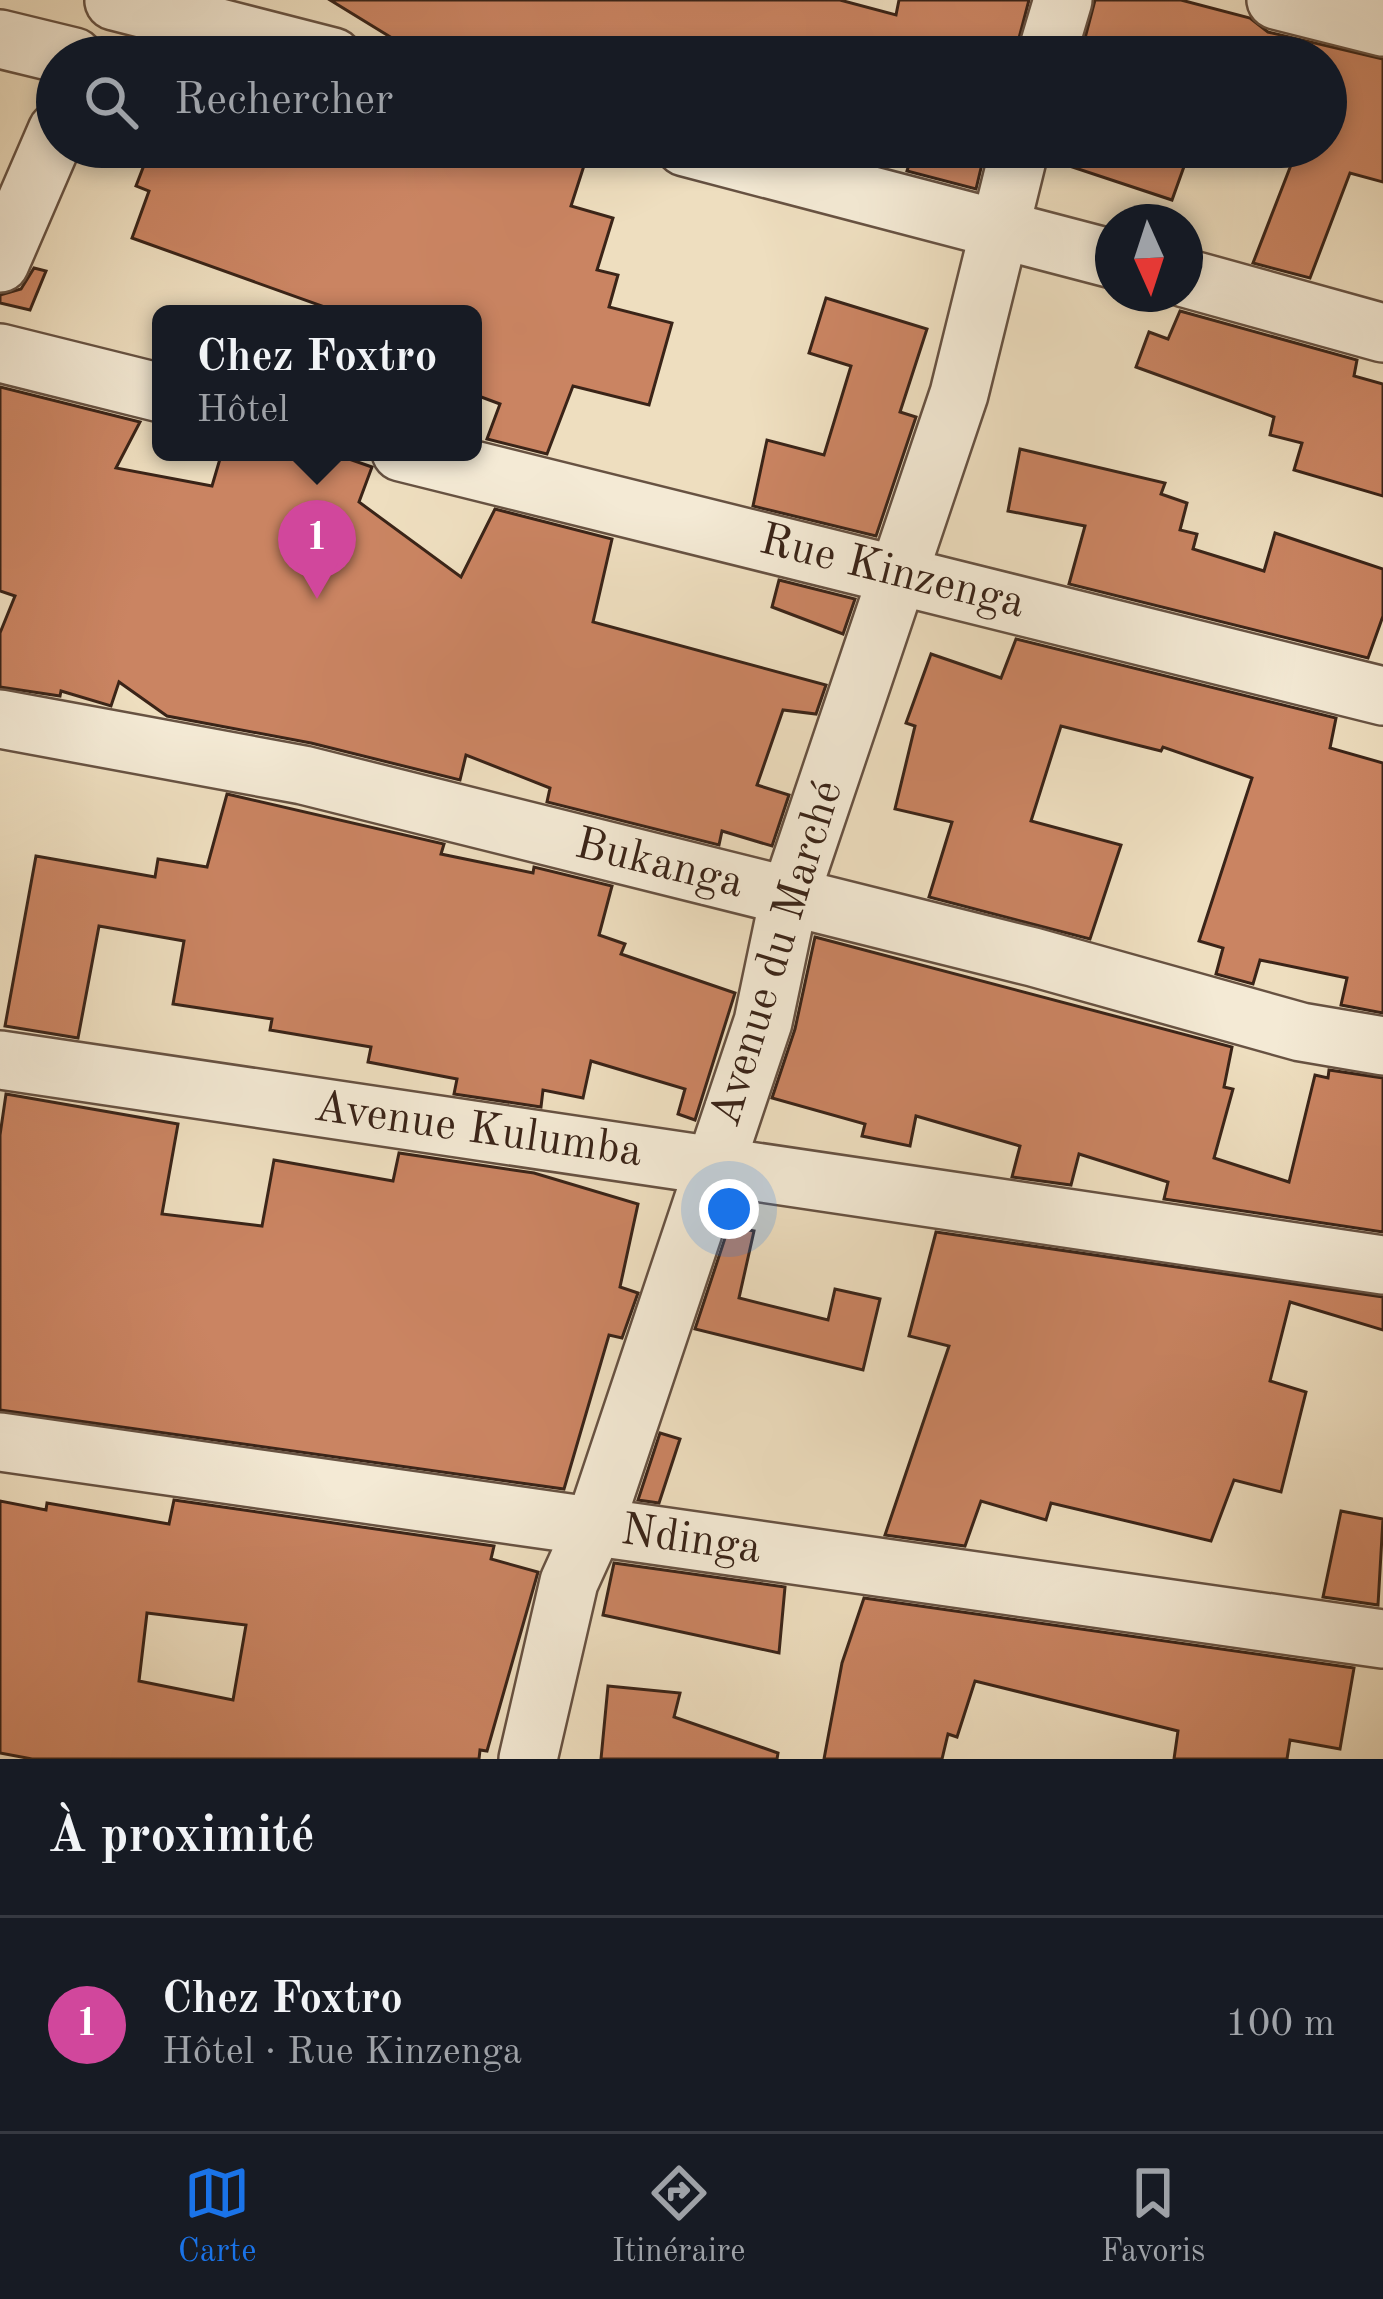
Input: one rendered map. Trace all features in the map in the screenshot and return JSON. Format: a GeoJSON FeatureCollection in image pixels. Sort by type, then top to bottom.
{"type":"FeatureCollection","features":[{"type":"Feature","properties":{"kind":"street"},"geometry":{"type":"LineString","coordinates":[[98,36],[114,0],[252,36]]}},
{"type":"Feature","properties":{"kind":"street"},"geometry":{"type":"LineString","coordinates":[[1052,36],[1063,0]]}},
{"type":"Feature","properties":{"kind":"street"},"geometry":{"type":"LineString","coordinates":[[1276,0],[1383,27]]}},
{"type":"Feature","properties":{"kind":"street"},"geometry":{"type":"LineString","coordinates":[[0,39],[36,48]]}},
{"type":"Feature","properties":{"kind":"street"},"geometry":{"type":"LineString","coordinates":[[0,263],[41,168]]}},
{"type":"Feature","properties":{"kind":"street"},"geometry":{"type":"LineString","coordinates":[[767,168],[1095,254]]}},
{"type":"Feature","properties":{"kind":"street","name":"Avenue du Marché"},"geometry":{"type":"LineString","coordinates":[[528,1759],[568,1582],[594,1527],[764,1022],[789,898],[959,394],[1015,168]]}},
{"type":"Feature","properties":{"kind":"street"},"geometry":{"type":"LineString","coordinates":[[1203,283],[1383,333]]}},
{"type":"Feature","properties":{"kind":"street"},"geometry":{"type":"LineString","coordinates":[[0,353],[152,391]]}},
{"type":"Feature","properties":{"kind":"street","name":"Rue Kinzenga"},"geometry":{"type":"LineString","coordinates":[[438,461],[1383,695]]}},
{"type":"Feature","properties":{"kind":"street","name":"Bukanga"},"geometry":{"type":"LineString","coordinates":[[0,719],[303,775],[1034,957],[1301,1032],[1383,1046]]}},
{"type":"Feature","properties":{"kind":"street","name":"Avenue Kulumba"},"geometry":{"type":"LineString","coordinates":[[0,1060],[1383,1265]]}},
{"type":"Feature","properties":{"kind":"street","name":"Ndinga"},"geometry":{"type":"LineString","coordinates":[[0,1442],[1383,1639]]}},
{"type":"Feature","properties":{"kind":"building"},"geometry":{"type":"Polygon","coordinates":[[[330,0],[840,0],[896,15],[899,0],[1029,0],[1020,36],[389,36],[330,0]]]}},
{"type":"Feature","properties":{"kind":"building"},"geometry":{"type":"Polygon","coordinates":[[[1095,0],[1181,0],[1250,18],[1268,32],[1285,36],[1086,36],[1095,0]]]}},
{"type":"Feature","properties":{"kind":"building"},"geometry":{"type":"Polygon","coordinates":[[[1347,51],[1383,59],[1383,182],[1350,173],[1310,278],[1253,263],[1290,168],[1347,168],[1347,51]]]}},
{"type":"Feature","properties":{"kind":"building"},"geometry":{"type":"Polygon","coordinates":[[[143,168],[583,168],[571,206],[613,218],[597,270],[618,275],[609,307],[672,323],[649,405],[573,386],[547,454],[487,439],[500,404],[482,397],[482,305],[319,305],[132,238],[149,191],[136,186],[143,168]]]}},
{"type":"Feature","properties":{"kind":"building"},"geometry":{"type":"Polygon","coordinates":[[[908,168],[981,168],[976,189],[908,168]]]}},
{"type":"Feature","properties":{"kind":"building"},"geometry":{"type":"Polygon","coordinates":[[[1075,168],[1183,168],[1172,200],[1075,168]]]}},
{"type":"Feature","properties":{"kind":"building"},"geometry":{"type":"Polygon","coordinates":[[[34,268],[46,271],[30,310],[0,303],[0,295],[21,289],[34,268]]]}},
{"type":"Feature","properties":{"kind":"building"},"geometry":{"type":"Polygon","coordinates":[[[826,298],[927,329],[900,412],[916,417],[876,536],[753,506],[767,440],[824,455],[851,366],[809,353],[826,298]]]}},
{"type":"Feature","properties":{"kind":"building"},"geometry":{"type":"Polygon","coordinates":[[[1184,312],[1357,360],[1354,376],[1383,384],[1383,496],[1294,470],[1302,443],[1270,435],[1274,417],[1136,367],[1149,332],[1168,339],[1184,312]]]}},
{"type":"Feature","properties":{"kind":"building"},"geometry":{"type":"Polygon","coordinates":[[[0,387],[140,422],[116,468],[212,486],[219,461],[355,461],[372,467],[359,502],[461,577],[495,509],[612,539],[593,622],[826,685],[816,714],[783,710],[757,785],[789,795],[772,846],[722,831],[719,845],[547,802],[550,788],[466,755],[460,780],[311,743],[167,716],[119,682],[111,706],[61,691],[60,696],[0,687],[0,633],[15,596],[0,591],[0,387]]]}},
{"type":"Feature","properties":{"kind":"building"},"geometry":{"type":"Polygon","coordinates":[[[1020,449],[1165,483],[1161,494],[1187,503],[1180,530],[1197,534],[1193,549],[1264,571],[1275,533],[1383,569],[1383,616],[1368,658],[1069,584],[1085,526],[1008,511],[1020,449]]]}},
{"type":"Feature","properties":{"kind":"building"},"geometry":{"type":"Polygon","coordinates":[[[779,580],[855,599],[843,634],[772,607],[779,580]]]}},
{"type":"Feature","properties":{"kind":"building"},"geometry":{"type":"Polygon","coordinates":[[[1016,639],[1336,718],[1330,748],[1383,763],[1383,1013],[1341,1005],[1347,978],[1260,960],[1253,984],[1216,974],[1223,948],[1199,941],[1252,778],[1163,747],[1161,751],[1061,726],[1031,821],[1121,845],[1090,939],[929,897],[952,822],[895,809],[915,726],[906,723],[931,654],[1001,678],[1016,639]]]}},
{"type":"Feature","properties":{"kind":"building"},"geometry":{"type":"Polygon","coordinates":[[[227,794],[444,844],[441,854],[533,873],[534,867],[612,886],[599,935],[625,944],[621,954],[735,993],[695,1120],[678,1114],[685,1089],[591,1061],[583,1098],[543,1090],[541,1107],[454,1094],[457,1079],[368,1062],[371,1047],[270,1030],[272,1019],[173,1004],[184,941],[99,926],[78,1038],[5,1026],[36,856],[155,877],[158,859],[207,867],[227,794]]]}},
{"type":"Feature","properties":{"kind":"building"},"geometry":{"type":"Polygon","coordinates":[[[815,937],[1232,1047],[1224,1087],[1233,1089],[1214,1158],[1289,1182],[1315,1075],[1328,1078],[1329,1070],[1383,1078],[1383,1232],[1164,1199],[1168,1182],[1079,1154],[1071,1185],[1012,1177],[1020,1146],[916,1116],[910,1146],[862,1136],[865,1124],[772,1098],[795,1029],[815,937]]]}},
{"type":"Feature","properties":{"kind":"building"},"geometry":{"type":"Polygon","coordinates":[[[6,1094],[178,1124],[162,1214],[262,1226],[274,1160],[393,1181],[399,1153],[534,1173],[638,1204],[620,1287],[638,1293],[622,1338],[609,1335],[564,1489],[0,1410],[0,1135],[6,1094]]]}},
{"type":"Feature","properties":{"kind":"building"},"geometry":{"type":"Polygon","coordinates":[[[729,1226],[754,1231],[739,1298],[828,1320],[835,1289],[880,1299],[863,1370],[695,1329],[729,1226]]]}},
{"type":"Feature","properties":{"kind":"building"},"geometry":{"type":"Polygon","coordinates":[[[936,1232],[1383,1297],[1383,1330],[1290,1302],[1270,1381],[1306,1392],[1281,1492],[1234,1480],[1211,1541],[1051,1503],[1046,1520],[981,1501],[965,1546],[885,1535],[949,1346],[909,1336],[936,1232]]]}},
{"type":"Feature","properties":{"kind":"building"},"geometry":{"type":"Polygon","coordinates":[[[660,1433],[680,1439],[659,1503],[638,1500],[660,1433]]]}},
{"type":"Feature","properties":{"kind":"building"},"geometry":{"type":"Polygon","coordinates":[[[174,1500],[494,1546],[491,1559],[538,1572],[487,1751],[480,1750],[479,1759],[32,1759],[0,1753],[0,1501],[46,1510],[47,1503],[169,1524],[174,1500]],[[147,1613],[139,1681],[233,1700],[246,1625],[147,1613]]]}},
{"type":"Feature","properties":{"kind":"building"},"geometry":{"type":"Polygon","coordinates":[[[1341,1511],[1383,1519],[1378,1605],[1323,1597],[1341,1511]]]}},
{"type":"Feature","properties":{"kind":"building"},"geometry":{"type":"Polygon","coordinates":[[[614,1563],[785,1587],[779,1653],[603,1615],[614,1563]]]}},
{"type":"Feature","properties":{"kind":"building"},"geometry":{"type":"Polygon","coordinates":[[[864,1598],[1354,1668],[1340,1749],[1290,1740],[1287,1759],[1174,1759],[1178,1731],[975,1681],[957,1737],[948,1734],[942,1759],[824,1759],[842,1663],[864,1598]]]}},
{"type":"Feature","properties":{"kind":"building"},"geometry":{"type":"Polygon","coordinates":[[[608,1686],[680,1693],[674,1717],[778,1753],[777,1759],[601,1759],[608,1686]]]}},
{"type":"Feature","properties":{"kind":"place","name":"Chez Foxtro"},"geometry":{"type":"Point","coordinates":[317,599]}}]}
